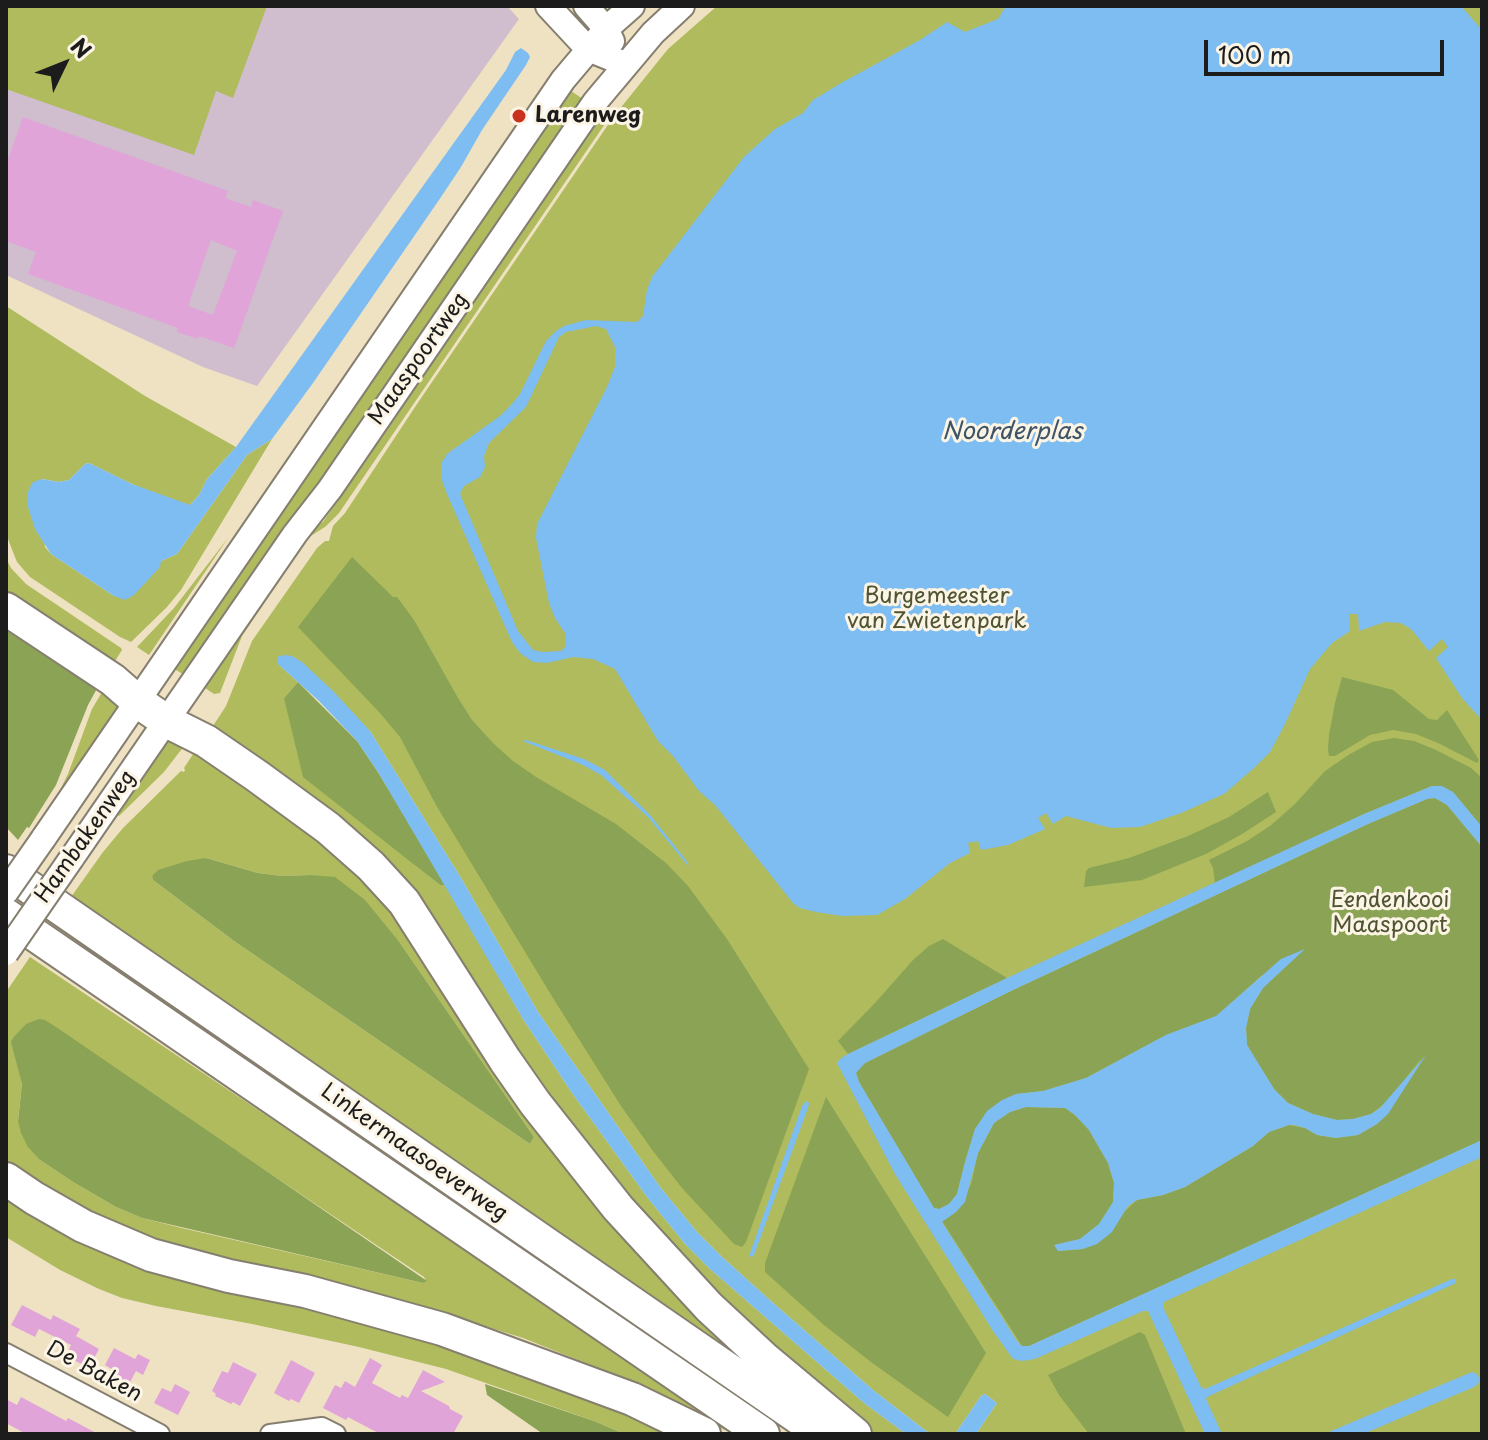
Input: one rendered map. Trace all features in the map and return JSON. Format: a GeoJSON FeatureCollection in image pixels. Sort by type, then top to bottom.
{"type":"FeatureCollection","features":[{"type":"Feature","properties":{"kind":"highway"},"geometry":{"type":"LineString","coordinates":[[6,609],[113,680],[166,721],[206,741],[257,776],[328,828],[371,866],[404,902],[535,1103],[618,1208],[709,1307],[855,1434]]}},
{"type":"Feature","properties":{"kind":"highway","name":"Linkermaasoeverweg"},"geometry":{"type":"LineString","coordinates":[[6,871],[822,1434]]}},
{"type":"Feature","properties":{"kind":"highway","name":"Linkermaasoeverweg"},"geometry":{"type":"LineString","coordinates":[[6,915],[763,1434]]}},
{"type":"Feature","properties":{"kind":"highway"},"geometry":{"type":"LineString","coordinates":[[6,1179],[83,1226],[151,1255],[229,1276],[305,1291],[442,1329],[632,1399],[704,1434]]}},
{"type":"Feature","properties":{"kind":"main road"},"geometry":{"type":"LineString","coordinates":[[548,6],[588,49],[625,64]]}},
{"type":"Feature","properties":{"kind":"main road"},"geometry":{"type":"LineString","coordinates":[[586,6],[606,29],[625,64]]}},
{"type":"Feature","properties":{"kind":"main road","name":"Maaspoortweg"},"geometry":{"type":"LineString","coordinates":[[137,701],[563,80],[606,29],[632,6]]}},
{"type":"Feature","properties":{"kind":"main road","name":"Maaspoortweg"},"geometry":{"type":"LineString","coordinates":[[166,721],[295,534],[330,489],[595,102],[653,33],[682,6]]}},
{"type":"Feature","properties":{"kind":"main road","name":"Hambakenweg"},"geometry":{"type":"LineString","coordinates":[[6,892],[137,701]]}},
{"type":"Feature","properties":{"kind":"main road","name":"Hambakenweg"},"geometry":{"type":"LineString","coordinates":[[6,953],[166,721]]}},
{"type":"Feature","properties":{"kind":"street","name":"De Baken"},"geometry":{"type":"LineString","coordinates":[[6,1353],[160,1434]]}},
{"type":"Feature","properties":{"kind":"street"},"geometry":{"type":"LineString","coordinates":[[270,1434],[322,1427],[336,1434]]}},
{"type":"Feature","properties":{"kind":"shaded area"},"geometry":{"type":"Polygon","coordinates":[[[6,6],[507,6],[519,19],[257,386],[203,367],[6,275],[6,6]]]}},
{"type":"Feature","properties":{"kind":"green space"},"geometry":{"type":"Polygon","coordinates":[[[6,6],[267,6],[233,98],[216,91],[194,155],[6,89],[6,6]]]}},
{"type":"Feature","properties":{"kind":"green space","name":"Burgemeester van Zwietenpark"},"geometry":{"type":"Polygon","coordinates":[[[717,6],[1482,6],[1482,1434],[976,1434],[997,1403],[985,1394],[955,1434],[930,1434],[873,1390],[697,1232],[660,1187],[538,1012],[461,878],[370,731],[278,664],[298,682],[284,698],[415,865],[440,885],[446,885],[523,1019],[647,1197],[710,1269],[864,1403],[906,1434],[874,1434],[744,1320],[606,1181],[467,978],[209,732],[226,706],[252,641],[317,548],[329,541],[333,526],[345,513],[614,116],[668,49],[717,6]]]}},
{"type":"Feature","properties":{"kind":"green space"},"geometry":{"type":"Polygon","coordinates":[[[568,89],[583,99],[186,676],[171,667],[568,89]]]}},
{"type":"Feature","properties":{"kind":"green space"},"geometry":{"type":"Polygon","coordinates":[[[597,109],[609,118],[339,513],[301,546],[304,534],[323,522],[422,378],[425,359],[597,109]]]}},
{"type":"Feature","properties":{"kind":"green space"},"geometry":{"type":"Polygon","coordinates":[[[6,306],[145,396],[236,447],[207,479],[189,506],[89,463],[69,480],[42,479],[45,547],[114,596],[161,561],[177,554],[247,455],[272,439],[181,590],[131,642],[30,577],[17,562],[11,547],[6,533],[6,306]]]}},
{"type":"Feature","properties":{"kind":"green space"},"geometry":{"type":"Polygon","coordinates":[[[228,538],[149,655],[137,647],[174,608],[228,538]]]}},
{"type":"Feature","properties":{"kind":"green space"},"geometry":{"type":"Polygon","coordinates":[[[352,557],[393,597],[397,597],[414,620],[472,720],[494,744],[536,777],[616,824],[666,863],[688,886],[727,939],[809,1069],[742,1247],[734,1244],[682,1188],[621,1106],[436,805],[400,737],[298,627],[352,557]]]}},
{"type":"Feature","properties":{"kind":"green space"},"geometry":{"type":"Polygon","coordinates":[[[6,558],[26,584],[121,648],[110,669],[6,596],[6,558]]]}},
{"type":"Feature","properties":{"kind":"green space"},"geometry":{"type":"Polygon","coordinates":[[[279,571],[281,578],[242,636],[220,693],[214,694],[202,686],[279,571]]]}},
{"type":"Feature","properties":{"kind":"green space"},"geometry":{"type":"Polygon","coordinates":[[[6,620],[100,683],[56,785],[18,840],[6,827],[6,620]]]}},
{"type":"Feature","properties":{"kind":"green space"},"geometry":{"type":"Polygon","coordinates":[[[1342,677],[1393,690],[1429,719],[1437,720],[1447,710],[1479,760],[1477,763],[1416,734],[1393,730],[1370,735],[1335,756],[1329,756],[1329,735],[1342,677]]]}},
{"type":"Feature","properties":{"kind":"green space"},"geometry":{"type":"Polygon","coordinates":[[[298,682],[357,741],[446,885],[440,885],[303,777],[284,698],[298,682]]]}},
{"type":"Feature","properties":{"kind":"green space"},"geometry":{"type":"Polygon","coordinates":[[[105,687],[123,700],[53,804],[68,774],[92,709],[105,687]]]}},
{"type":"Feature","properties":{"kind":"green space"},"geometry":{"type":"Polygon","coordinates":[[[168,733],[188,741],[164,772],[119,816],[114,811],[168,733]]]}},
{"type":"Feature","properties":{"kind":"green space"},"geometry":{"type":"Polygon","coordinates":[[[1394,738],[1414,741],[1436,750],[1471,768],[1482,778],[1482,827],[1453,792],[1432,786],[1215,883],[1209,860],[1270,826],[1325,771],[1350,754],[1372,742],[1394,738]]]}},
{"type":"Feature","properties":{"kind":"green space"},"geometry":{"type":"Polygon","coordinates":[[[197,748],[369,876],[438,966],[791,1391],[71,897],[123,828],[181,771],[184,772],[197,748]],[[206,858],[152,876],[153,880],[234,941],[530,1144],[534,1137],[400,943],[310,875],[258,873],[206,858]]]}},
{"type":"Feature","properties":{"kind":"green space"},"geometry":{"type":"Polygon","coordinates":[[[1268,792],[1276,812],[1206,854],[1142,880],[1084,887],[1089,868],[1129,858],[1188,836],[1229,817],[1268,792]]]}},
{"type":"Feature","properties":{"kind":"green space","name":"Eendenkooi Maaspoort"},"geometry":{"type":"Polygon","coordinates":[[[1435,798],[1447,805],[1482,847],[1482,1140],[1029,1346],[1022,1346],[942,1221],[956,1212],[971,1184],[978,1153],[994,1123],[1010,1112],[1026,1107],[1065,1108],[1089,1130],[1108,1163],[1114,1183],[1113,1202],[1099,1224],[1080,1239],[1055,1245],[1058,1251],[1083,1249],[1137,1200],[1185,1187],[1253,1146],[1269,1132],[1289,1125],[1336,1138],[1358,1135],[1377,1124],[1424,1055],[1387,1102],[1371,1114],[1337,1120],[1288,1103],[1274,1089],[1247,1045],[1246,1028],[1250,1009],[1263,988],[1279,971],[1261,976],[1217,1016],[1166,1035],[1086,1078],[1043,1091],[1016,1094],[975,1129],[957,1194],[949,1204],[939,1209],[934,1208],[859,1082],[858,1069],[1013,990],[1368,824],[1435,798]]]}},
{"type":"Feature","properties":{"kind":"green space"},"geometry":{"type":"Polygon","coordinates":[[[206,858],[258,873],[335,877],[365,900],[400,943],[534,1137],[530,1144],[234,941],[153,880],[152,876],[158,870],[206,858]]]}},
{"type":"Feature","properties":{"kind":"green space"},"geometry":{"type":"Polygon","coordinates":[[[943,939],[1007,978],[848,1054],[838,1041],[913,960],[943,939]]]}},
{"type":"Feature","properties":{"kind":"green space"},"geometry":{"type":"Polygon","coordinates":[[[30,957],[737,1434],[588,1364],[523,1338],[459,1318],[157,1246],[6,1168],[6,992],[30,957]],[[18,1065],[22,1084],[18,1120],[40,1160],[116,1207],[142,1218],[186,1229],[423,1283],[426,1281],[238,1152],[18,1065]]]}},
{"type":"Feature","properties":{"kind":"green space"},"geometry":{"type":"Polygon","coordinates":[[[39,1019],[59,1029],[427,1281],[423,1283],[142,1218],[116,1207],[40,1160],[28,1147],[18,1121],[22,1084],[11,1042],[26,1024],[39,1019]]]}},
{"type":"Feature","properties":{"kind":"green space"},"geometry":{"type":"Polygon","coordinates":[[[826,1097],[986,1353],[948,1417],[824,1325],[765,1272],[765,1263],[826,1097]]]}},
{"type":"Feature","properties":{"kind":"green space"},"geometry":{"type":"Polygon","coordinates":[[[6,1189],[370,1316],[682,1434],[624,1434],[446,1369],[359,1347],[122,1298],[60,1270],[6,1237],[6,1189]]]}},
{"type":"Feature","properties":{"kind":"green space"},"geometry":{"type":"Polygon","coordinates":[[[1140,1332],[1145,1335],[1186,1434],[1089,1434],[1048,1375],[1140,1332]]]}},
{"type":"Feature","properties":{"kind":"green space"},"geometry":{"type":"Polygon","coordinates":[[[485,1384],[624,1434],[543,1434],[487,1395],[485,1384]]]}},
{"type":"Feature","properties":{"kind":"water","name":"Noorderplas"},"geometry":{"type":"Polygon","coordinates":[[[1006,6],[1461,6],[1482,30],[1482,720],[1462,698],[1436,658],[1448,647],[1442,639],[1429,651],[1411,629],[1401,623],[1385,622],[1359,631],[1358,614],[1349,614],[1350,631],[1332,643],[1310,669],[1270,752],[1224,794],[1140,827],[1111,828],[1066,816],[1053,824],[1046,813],[1038,818],[1045,829],[1008,845],[981,850],[978,841],[968,843],[970,853],[950,863],[905,899],[877,915],[842,916],[816,912],[793,903],[715,805],[699,791],[658,741],[615,669],[593,659],[573,657],[547,663],[533,662],[520,653],[512,642],[447,494],[441,478],[441,464],[447,454],[511,405],[520,394],[546,341],[556,331],[586,320],[637,322],[643,316],[652,277],[744,157],[775,129],[803,113],[813,100],[947,22],[965,32],[998,19],[1006,6]],[[596,326],[566,332],[559,337],[526,407],[489,443],[480,477],[464,486],[460,494],[518,631],[533,650],[561,651],[566,646],[565,633],[549,603],[536,538],[537,524],[615,367],[615,347],[606,329],[596,326]]]}},
{"type":"Feature","properties":{"kind":"water"},"geometry":{"type":"Polygon","coordinates":[[[521,48],[530,57],[526,65],[439,200],[272,439],[247,455],[177,554],[161,561],[160,567],[134,595],[125,600],[114,596],[51,554],[35,529],[27,504],[28,492],[36,481],[69,480],[89,463],[132,484],[190,505],[207,479],[236,447],[506,70],[515,52],[521,48]]]}},
{"type":"Feature","properties":{"kind":"water"},"geometry":{"type":"Polygon","coordinates":[[[284,655],[302,662],[370,731],[461,878],[538,1012],[660,1187],[697,1232],[873,1390],[930,1434],[906,1434],[864,1403],[685,1244],[572,1093],[523,1019],[357,741],[278,664],[277,657],[284,655]]]}},
{"type":"Feature","properties":{"kind":"water"},"geometry":{"type":"Polygon","coordinates":[[[523,741],[584,759],[605,770],[650,815],[689,867],[648,817],[601,775],[523,741]]]}},
{"type":"Feature","properties":{"kind":"water"},"geometry":{"type":"Polygon","coordinates":[[[1432,786],[1442,786],[1453,792],[1482,827],[1482,847],[1447,805],[1435,798],[1427,799],[1013,990],[865,1063],[856,1073],[934,1208],[939,1209],[949,1204],[957,1194],[975,1129],[987,1111],[1002,1100],[1086,1078],[1166,1035],[1216,1016],[1281,959],[1305,949],[1263,988],[1250,1009],[1246,1028],[1247,1045],[1274,1089],[1288,1103],[1337,1120],[1371,1114],[1380,1108],[1426,1055],[1388,1114],[1377,1124],[1358,1135],[1336,1138],[1317,1135],[1294,1125],[1269,1132],[1253,1146],[1185,1187],[1137,1200],[1128,1206],[1112,1232],[1097,1244],[1083,1249],[1058,1251],[1054,1245],[1080,1239],[1099,1224],[1113,1202],[1114,1183],[1108,1163],[1089,1130],[1075,1115],[1065,1108],[1026,1107],[1010,1112],[994,1123],[978,1153],[965,1202],[942,1222],[1017,1341],[1022,1346],[1029,1346],[1482,1140],[1482,1157],[1166,1301],[1163,1307],[1201,1387],[1205,1389],[1452,1279],[1456,1279],[1456,1283],[1207,1397],[1222,1434],[1205,1434],[1148,1311],[1035,1359],[1013,1359],[895,1174],[837,1063],[848,1054],[1007,978],[1364,814],[1432,786]]]}},
{"type":"Feature","properties":{"kind":"water"},"geometry":{"type":"Polygon","coordinates":[[[806,1101],[808,1108],[754,1255],[749,1256],[802,1106],[806,1101]]]}},
{"type":"Feature","properties":{"kind":"water"},"geometry":{"type":"Polygon","coordinates":[[[1472,1372],[1480,1379],[1474,1387],[1363,1434],[1324,1434],[1472,1372]]]}},
{"type":"Feature","properties":{"kind":"water"},"geometry":{"type":"Polygon","coordinates":[[[985,1394],[997,1403],[976,1434],[955,1434],[981,1396],[985,1394]]]}},
{"type":"Feature","properties":{"kind":"building"},"geometry":{"type":"Polygon","coordinates":[[[23,117],[228,191],[225,198],[251,207],[253,200],[283,211],[234,348],[177,332],[178,328],[28,274],[36,252],[6,241],[6,165],[23,117]],[[211,240],[188,306],[213,315],[237,251],[211,240]]]}},
{"type":"Feature","properties":{"kind":"building"},"geometry":{"type":"Polygon","coordinates":[[[22,1305],[51,1320],[53,1315],[80,1329],[76,1336],[99,1349],[89,1368],[66,1356],[71,1345],[39,1329],[35,1337],[11,1325],[22,1305]]]}},
{"type":"Feature","properties":{"kind":"building"},"geometry":{"type":"Polygon","coordinates":[[[114,1348],[135,1359],[138,1354],[150,1360],[143,1375],[136,1371],[127,1388],[110,1379],[115,1371],[105,1365],[114,1348]]]}},
{"type":"Feature","properties":{"kind":"building"},"geometry":{"type":"Polygon","coordinates":[[[370,1358],[382,1365],[372,1383],[400,1398],[402,1395],[408,1398],[423,1370],[445,1382],[421,1391],[463,1416],[453,1434],[380,1434],[323,1408],[335,1385],[341,1388],[345,1381],[355,1387],[370,1358]]]}},
{"type":"Feature","properties":{"kind":"building"},"geometry":{"type":"Polygon","coordinates":[[[291,1360],[315,1373],[299,1403],[274,1393],[291,1360]]]}},
{"type":"Feature","properties":{"kind":"building"},"geometry":{"type":"Polygon","coordinates":[[[233,1362],[257,1374],[240,1406],[215,1396],[212,1391],[222,1371],[228,1373],[233,1362]]]}},
{"type":"Feature","properties":{"kind":"building"},"geometry":{"type":"Polygon","coordinates":[[[175,1384],[190,1392],[178,1415],[154,1403],[162,1388],[171,1392],[175,1384]]]}},
{"type":"Feature","properties":{"kind":"building"},"geometry":{"type":"Polygon","coordinates":[[[21,1397],[98,1434],[26,1434],[6,1423],[6,1399],[17,1405],[21,1397]]]}},
{"type":"Feature","properties":{"kind":"place","name":"Larenweg"},"geometry":{"type":"Point","coordinates":[519,116]}}]}
